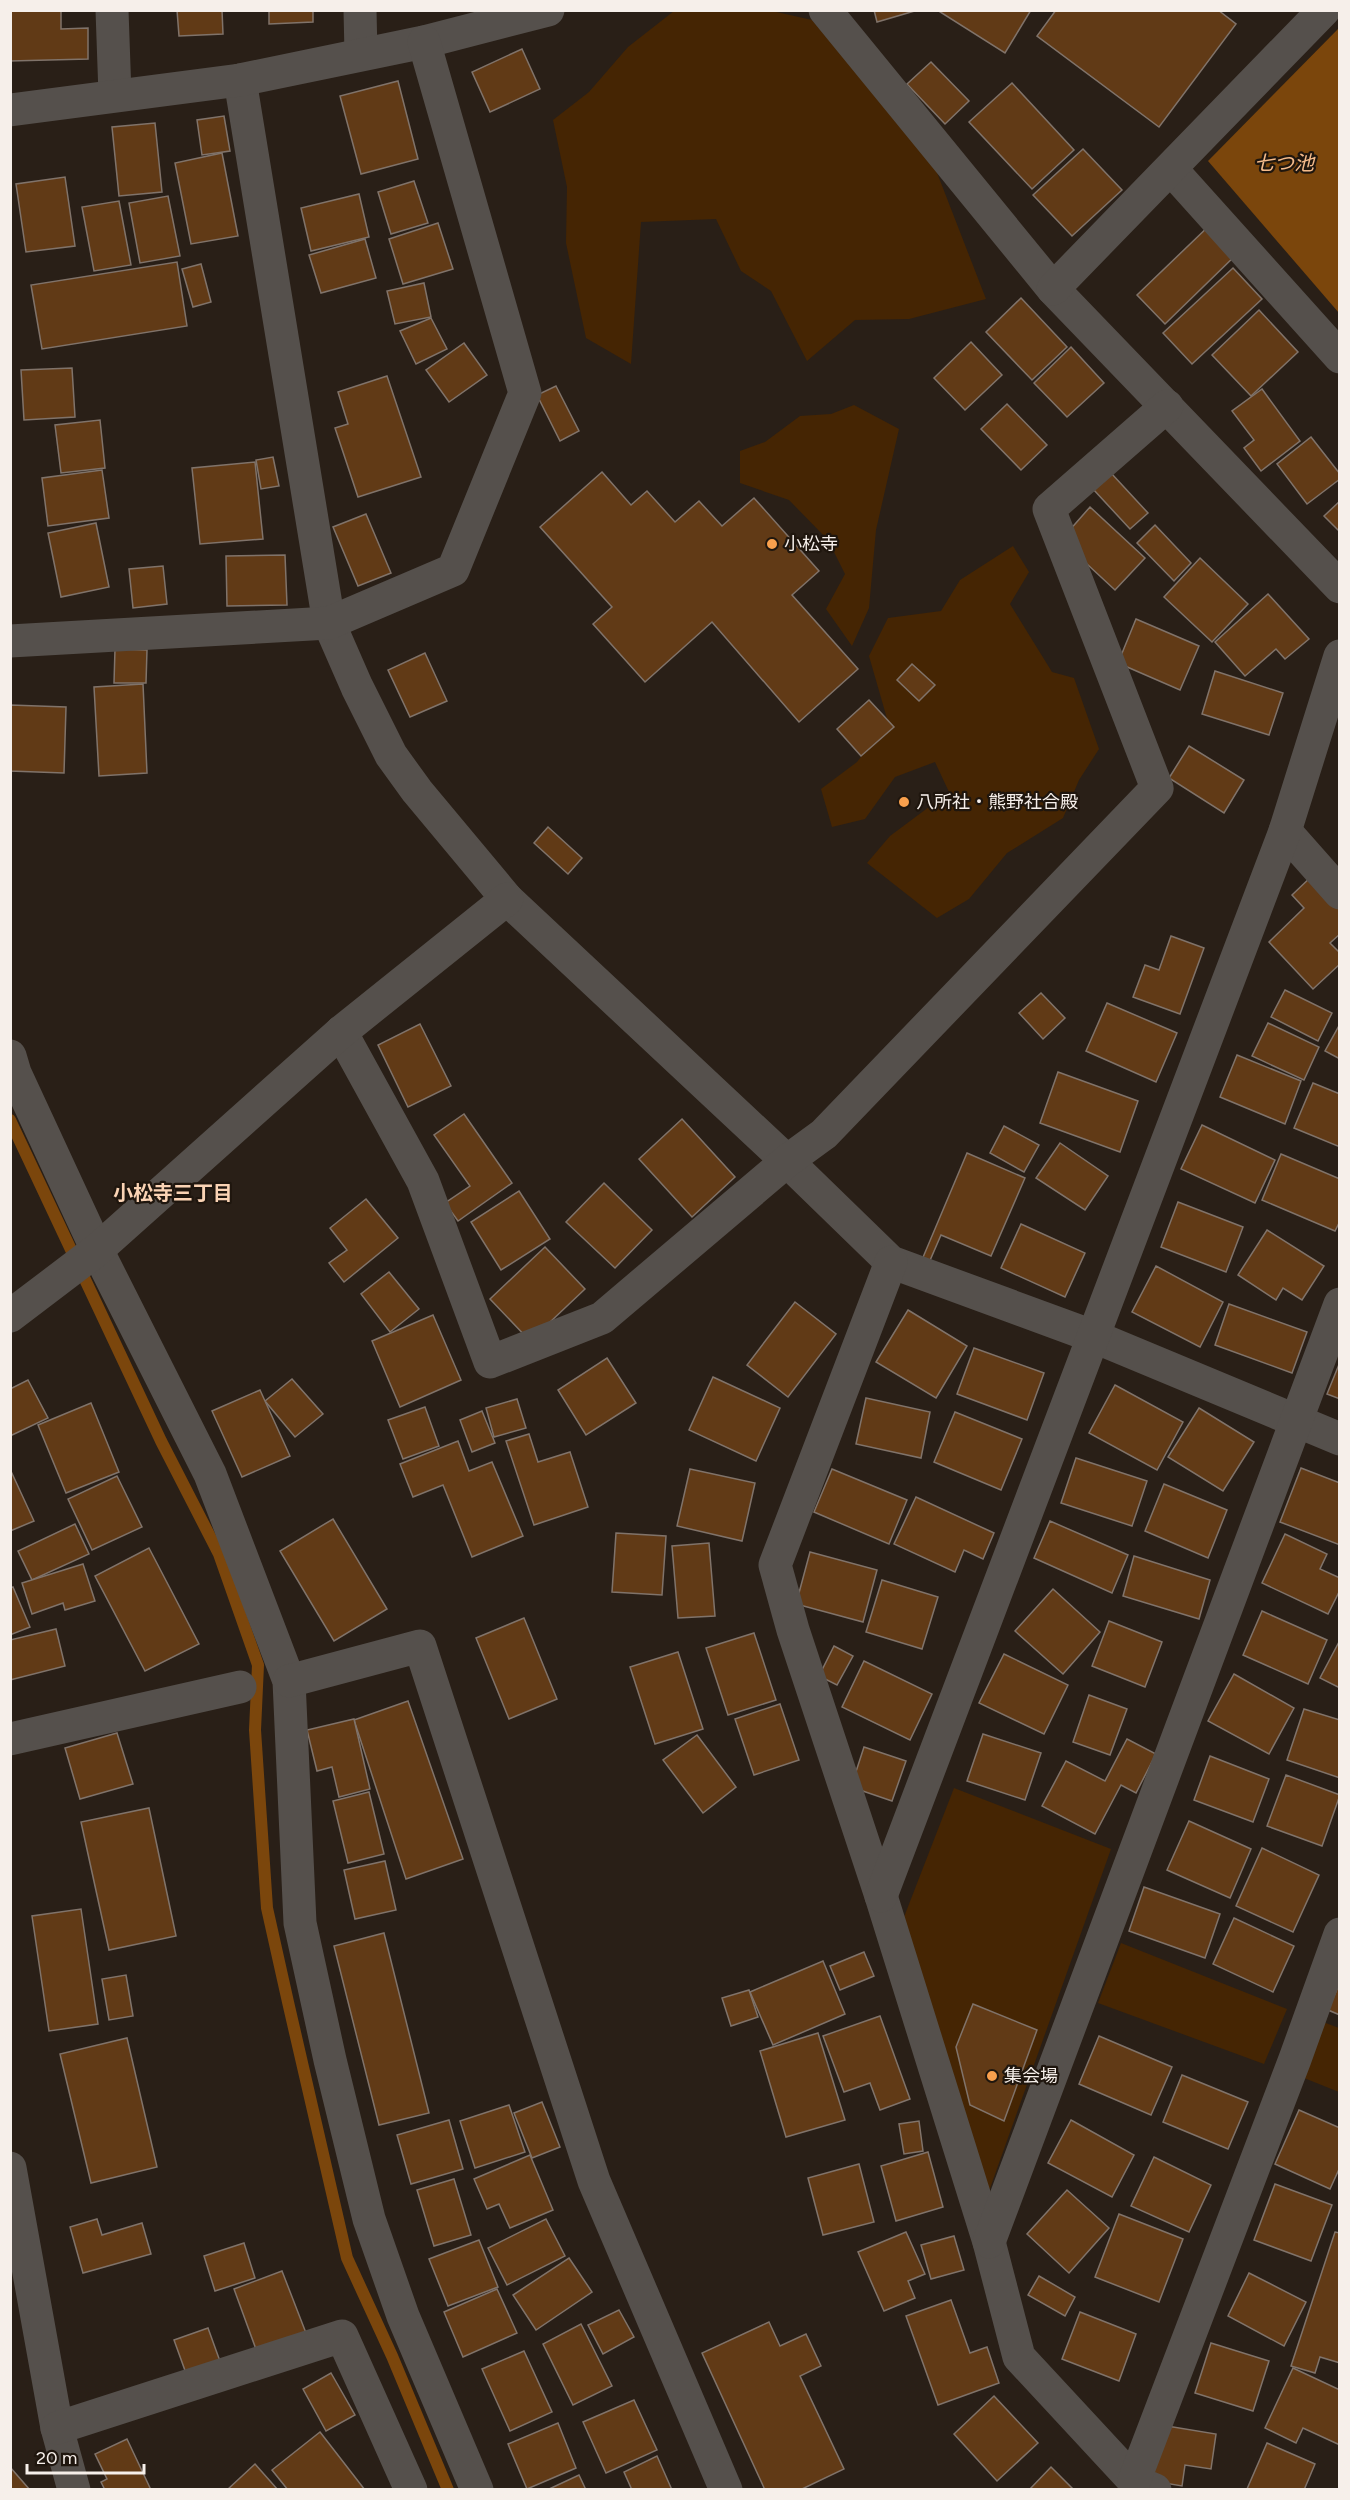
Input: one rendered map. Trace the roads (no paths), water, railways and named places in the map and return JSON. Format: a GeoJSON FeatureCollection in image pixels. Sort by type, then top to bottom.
{"type":"FeatureCollection","features":[{"type":"Feature","properties":{"kind":"street"},"geometry":{"type":"LineString","coordinates":[[112,10],[115,95]]}},
{"type":"Feature","properties":{"kind":"street"},"geometry":{"type":"LineString","coordinates":[[360,10],[361,54]]}},
{"type":"Feature","properties":{"kind":"street"},"geometry":{"type":"LineString","coordinates":[[10,110],[240,80],[361,54],[442,29],[548,10]]}},
{"type":"Feature","properties":{"kind":"street"},"geometry":{"type":"LineString","coordinates":[[825,10],[1053,289],[1340,587]]}},
{"type":"Feature","properties":{"kind":"street"},"geometry":{"type":"LineString","coordinates":[[1053,289],[1324,10]]}},
{"type":"Feature","properties":{"kind":"street"},"geometry":{"type":"LineString","coordinates":[[10,641],[329,623],[453,570],[525,393],[442,29]]}},
{"type":"Feature","properties":{"kind":"street"},"geometry":{"type":"LineString","coordinates":[[240,80],[329,623],[357,687],[392,754],[417,791],[507,899],[787,1161],[891,1262],[1095,1337],[1340,1439]]}},
{"type":"Feature","properties":{"kind":"street"},"geometry":{"type":"LineString","coordinates":[[1171,169],[1340,357]]}},
{"type":"Feature","properties":{"kind":"street"},"geometry":{"type":"LineString","coordinates":[[341,1032],[423,1181],[490,1362],[602,1318],[787,1161],[824,1134],[1157,788],[1049,508],[1167,406]]}},
{"type":"Feature","properties":{"kind":"street"},"geometry":{"type":"LineString","coordinates":[[881,1896],[1095,1337],[1285,831],[1340,656]]}},
{"type":"Feature","properties":{"kind":"street"},"geometry":{"type":"LineString","coordinates":[[1285,831],[1340,893]]}},
{"type":"Feature","properties":{"kind":"street"},"geometry":{"type":"LineString","coordinates":[[10,1316],[97,1250],[341,1032],[507,899]]}},
{"type":"Feature","properties":{"kind":"street"},"geometry":{"type":"LineString","coordinates":[[10,1056],[15,1073],[97,1250],[210,1474],[289,1681],[300,1923],[330,2060],[373,2229],[403,2316],[477,2490]]}},
{"type":"Feature","properties":{"kind":"street"},"geometry":{"type":"LineString","coordinates":[[891,1262],[775,1565],[793,1630],[881,1896],[989,2242],[1018,2357],[1144,2485],[1340,1934]]}},
{"type":"Feature","properties":{"kind":"street"},"geometry":{"type":"LineString","coordinates":[[989,2242],[1340,1304]]}},
{"type":"Feature","properties":{"kind":"street"},"geometry":{"type":"LineString","coordinates":[[289,1681],[420,1646],[594,2181],[726,2490]]}},
{"type":"Feature","properties":{"kind":"street"},"geometry":{"type":"LineString","coordinates":[[10,1739],[240,1687]]}},
{"type":"Feature","properties":{"kind":"street"},"geometry":{"type":"LineString","coordinates":[[10,2168],[57,2428],[74,2490]]}},
{"type":"Feature","properties":{"kind":"street"},"geometry":{"type":"LineString","coordinates":[[57,2428],[342,2336],[411,2490]]}},
{"type":"Feature","properties":{"kind":"water","name":"七つ池"},"geometry":{"type":"Polygon","coordinates":[[[1339,28],[1339,313],[1208,161],[1339,28]]]}},
{"type":"Feature","properties":{"kind":"waterway"},"geometry":{"type":"LineString","coordinates":[[10,1120],[161,1441],[219,1554],[258,1665],[255,1730],[267,1908],[288,2002],[347,2258],[392,2356],[448,2490]]}},
{"type":"Feature","properties":{"kind":"place","name":"小松寺"},"geometry":{"type":"Point","coordinates":[772,544]}},
{"type":"Feature","properties":{"kind":"place","name":"八所社・熊野社合殿"},"geometry":{"type":"Point","coordinates":[904,802]}},
{"type":"Feature","properties":{"kind":"place","name":"集会場"},"geometry":{"type":"Point","coordinates":[992,2076]}},
{"type":"Feature","properties":{"kind":"district","name":"小松寺三丁目"},"geometry":{"type":"Point","coordinates":[173,1193]}}]}
